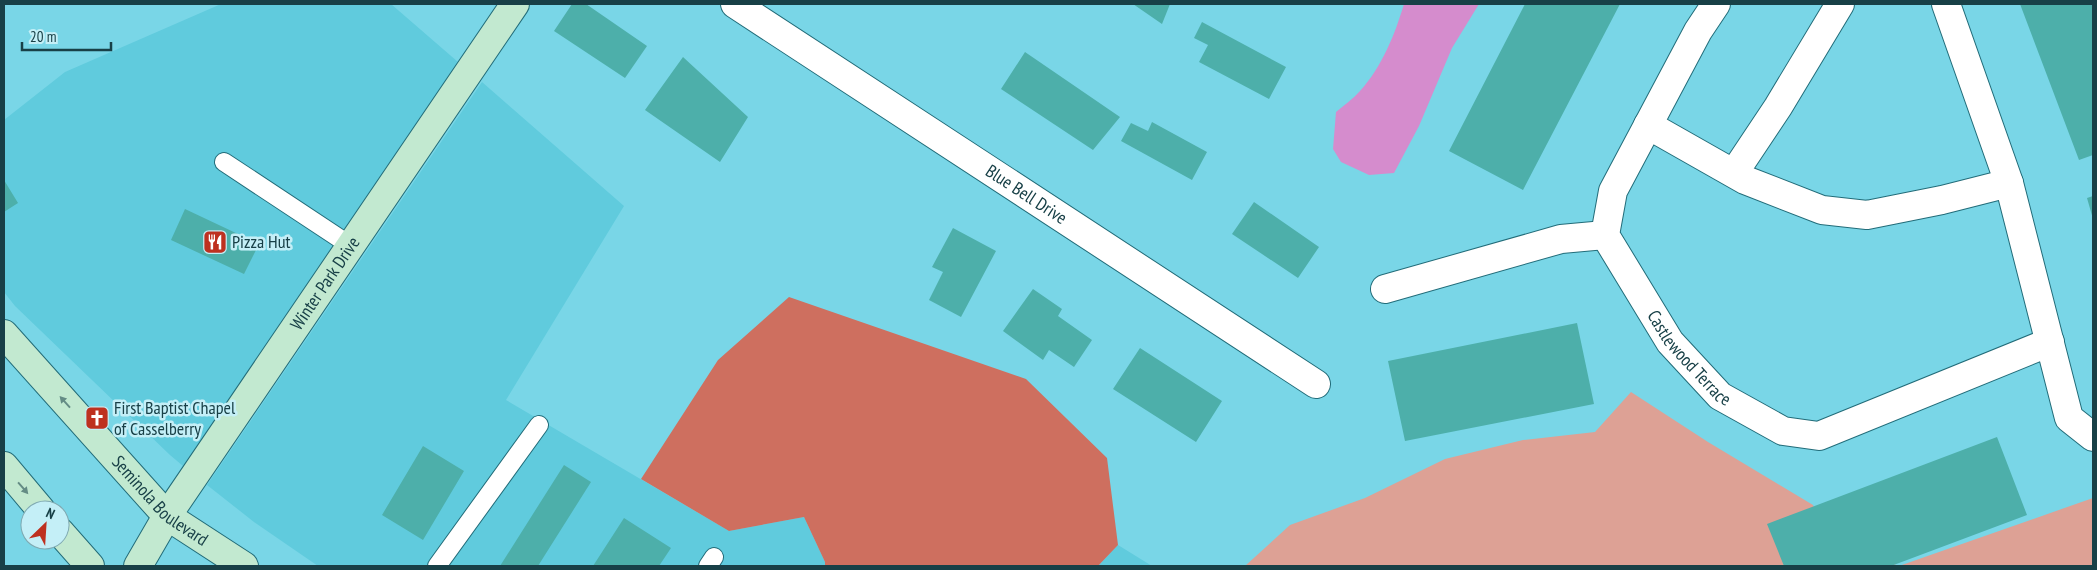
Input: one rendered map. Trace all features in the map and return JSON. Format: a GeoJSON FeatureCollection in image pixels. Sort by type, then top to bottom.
{"type":"FeatureCollection","features":[{"type":"Feature","properties":{"kind":"street","name":"Winter Park Drive"},"geometry":{"type":"LineString","coordinates":[[138,566],[167,516],[515,4]]}},
{"type":"Feature","properties":{"kind":"street","name":"Blue Bell Drive"},"geometry":{"type":"LineString","coordinates":[[735,4],[1316,384]]}},
{"type":"Feature","properties":{"kind":"street"},"geometry":{"type":"LineString","coordinates":[[1385,288],[1562,239],[1605,235],[1613,192],[1698,31],[1716,4]]}},
{"type":"Feature","properties":{"kind":"street"},"geometry":{"type":"LineString","coordinates":[[1734,173],[1778,107],[1840,4]]}},
{"type":"Feature","properties":{"kind":"street"},"geometry":{"type":"LineString","coordinates":[[1946,4],[2009,183],[2069,418],[2093,437]]}},
{"type":"Feature","properties":{"kind":"street"},"geometry":{"type":"LineString","coordinates":[[1648,124],[1745,180],[1822,210],[1867,215],[1942,200],[2009,183]]}},
{"type":"Feature","properties":{"kind":"street","name":"Castlewood Terrace"},"geometry":{"type":"LineString","coordinates":[[1605,235],[1670,342],[1720,396],[1782,431],[1818,436],[2050,342]]}},
{"type":"Feature","properties":{"kind":"street","name":"Seminola Boulevard"},"geometry":{"type":"LineString","coordinates":[[4,334],[167,516],[244,566]]}},
{"type":"Feature","properties":{"kind":"street"},"geometry":{"type":"LineString","coordinates":[[4,466],[33,500]]}},
{"type":"Feature","properties":{"kind":"street"},"geometry":{"type":"LineString","coordinates":[[70,543],[90,566]]}},
{"type":"Feature","properties":{"kind":"lane"},"geometry":{"type":"LineString","coordinates":[[224,162],[351,246]]}},
{"type":"Feature","properties":{"kind":"lane"},"geometry":{"type":"LineString","coordinates":[[437,566],[539,424]]}},
{"type":"Feature","properties":{"kind":"shaded area"},"geometry":{"type":"Polygon","coordinates":[[[221,4],[391,4],[458,62],[183,466],[15,306],[4,292],[4,120],[65,72],[221,4]]]}},
{"type":"Feature","properties":{"kind":"shaded area"},"geometry":{"type":"Polygon","coordinates":[[[1404,4],[1479,4],[1452,48],[1419,126],[1394,173],[1369,175],[1341,162],[1333,149],[1336,112],[1357,94],[1375,72],[1392,38],[1404,4]]]}},
{"type":"Feature","properties":{"kind":"shaded area"},"geometry":{"type":"Polygon","coordinates":[[[482,82],[624,206],[506,400],[729,531],[804,517],[825,562],[825,566],[318,566],[254,522],[207,485],[482,82]]]}},
{"type":"Feature","properties":{"kind":"shaded area"},"geometry":{"type":"Polygon","coordinates":[[[789,297],[1026,379],[1107,458],[1118,545],[1098,566],[825,566],[825,562],[804,517],[729,531],[641,479],[718,360],[789,297]]]}},
{"type":"Feature","properties":{"kind":"shaded area"},"geometry":{"type":"Polygon","coordinates":[[[1631,392],[1708,442],[1813,505],[1828,540],[1899,566],[1245,566],[1290,525],[1365,498],[1445,459],[1523,440],[1595,432],[1631,392]]]}},
{"type":"Feature","properties":{"kind":"shaded area"},"geometry":{"type":"Polygon","coordinates":[[[2093,498],[2093,566],[1899,566],[2093,498]]]}},
{"type":"Feature","properties":{"kind":"shaded area"},"geometry":{"type":"Polygon","coordinates":[[[1118,545],[1152,566],[1098,566],[1118,545]]]}},
{"type":"Feature","properties":{"kind":"building"},"geometry":{"type":"Polygon","coordinates":[[[572,4],[586,4],[647,46],[625,78],[554,31],[572,4]]]}},
{"type":"Feature","properties":{"kind":"building"},"geometry":{"type":"Polygon","coordinates":[[[1133,4],[1170,4],[1162,24],[1133,4]]]}},
{"type":"Feature","properties":{"kind":"building"},"geometry":{"type":"Polygon","coordinates":[[[1525,4],[1620,4],[1523,190],[1449,151],[1525,4]]]}},
{"type":"Feature","properties":{"kind":"building"},"geometry":{"type":"Polygon","coordinates":[[[2020,4],[2093,4],[2093,155],[2079,160],[2020,4]]]}},
{"type":"Feature","properties":{"kind":"building"},"geometry":{"type":"Polygon","coordinates":[[[1202,22],[1286,67],[1269,99],[1199,62],[1208,45],[1194,38],[1202,22]]]}},
{"type":"Feature","properties":{"kind":"building"},"geometry":{"type":"Polygon","coordinates":[[[1025,52],[1120,117],[1093,150],[1001,89],[1025,52]]]}},
{"type":"Feature","properties":{"kind":"building"},"geometry":{"type":"Polygon","coordinates":[[[683,57],[748,117],[720,162],[645,110],[683,57]]]}},
{"type":"Feature","properties":{"kind":"building"},"geometry":{"type":"Polygon","coordinates":[[[1152,122],[1207,152],[1192,180],[1121,141],[1131,123],[1148,131],[1152,122]]]}},
{"type":"Feature","properties":{"kind":"building"},"geometry":{"type":"Polygon","coordinates":[[[4,180],[18,203],[4,212],[4,180]]]}},
{"type":"Feature","properties":{"kind":"building"},"geometry":{"type":"Polygon","coordinates":[[[2093,196],[2093,219],[2087,198],[2093,196]]]}},
{"type":"Feature","properties":{"kind":"building"},"geometry":{"type":"Polygon","coordinates":[[[1254,202],[1319,247],[1298,278],[1232,234],[1254,202]]]}},
{"type":"Feature","properties":{"kind":"building","name":"Pizza Hut"},"geometry":{"type":"Polygon","coordinates":[[[185,209],[259,244],[244,274],[171,240],[185,209]]]}},
{"type":"Feature","properties":{"kind":"building"},"geometry":{"type":"Polygon","coordinates":[[[953,228],[996,251],[961,317],[929,300],[943,272],[932,267],[953,228]]]}},
{"type":"Feature","properties":{"kind":"building"},"geometry":{"type":"Polygon","coordinates":[[[1033,289],[1062,309],[1058,316],[1092,340],[1074,367],[1049,350],[1043,360],[1003,331],[1033,289]]]}},
{"type":"Feature","properties":{"kind":"building"},"geometry":{"type":"Polygon","coordinates":[[[1577,323],[1594,404],[1405,441],[1388,361],[1577,323]]]}},
{"type":"Feature","properties":{"kind":"building"},"geometry":{"type":"Polygon","coordinates":[[[1140,348],[1222,401],[1196,442],[1113,389],[1140,348]]]}},
{"type":"Feature","properties":{"kind":"building"},"geometry":{"type":"Polygon","coordinates":[[[1997,437],[2027,515],[1891,566],[1784,566],[1767,524],[1997,437]]]}},
{"type":"Feature","properties":{"kind":"building"},"geometry":{"type":"Polygon","coordinates":[[[423,446],[464,471],[423,540],[382,515],[423,446]]]}},
{"type":"Feature","properties":{"kind":"building"},"geometry":{"type":"Polygon","coordinates":[[[564,465],[591,482],[538,566],[500,566],[564,465]]]}},
{"type":"Feature","properties":{"kind":"building"},"geometry":{"type":"Polygon","coordinates":[[[624,518],[671,548],[659,566],[593,566],[624,518]]]}},
{"type":"Feature","properties":{"kind":"place","name":"Pizza Hut"},"geometry":{"type":"Point","coordinates":[215,242]}},
{"type":"Feature","properties":{"kind":"place","name":"First Baptist Chapel of Casselberry"},"geometry":{"type":"Point","coordinates":[97,418]}}]}
